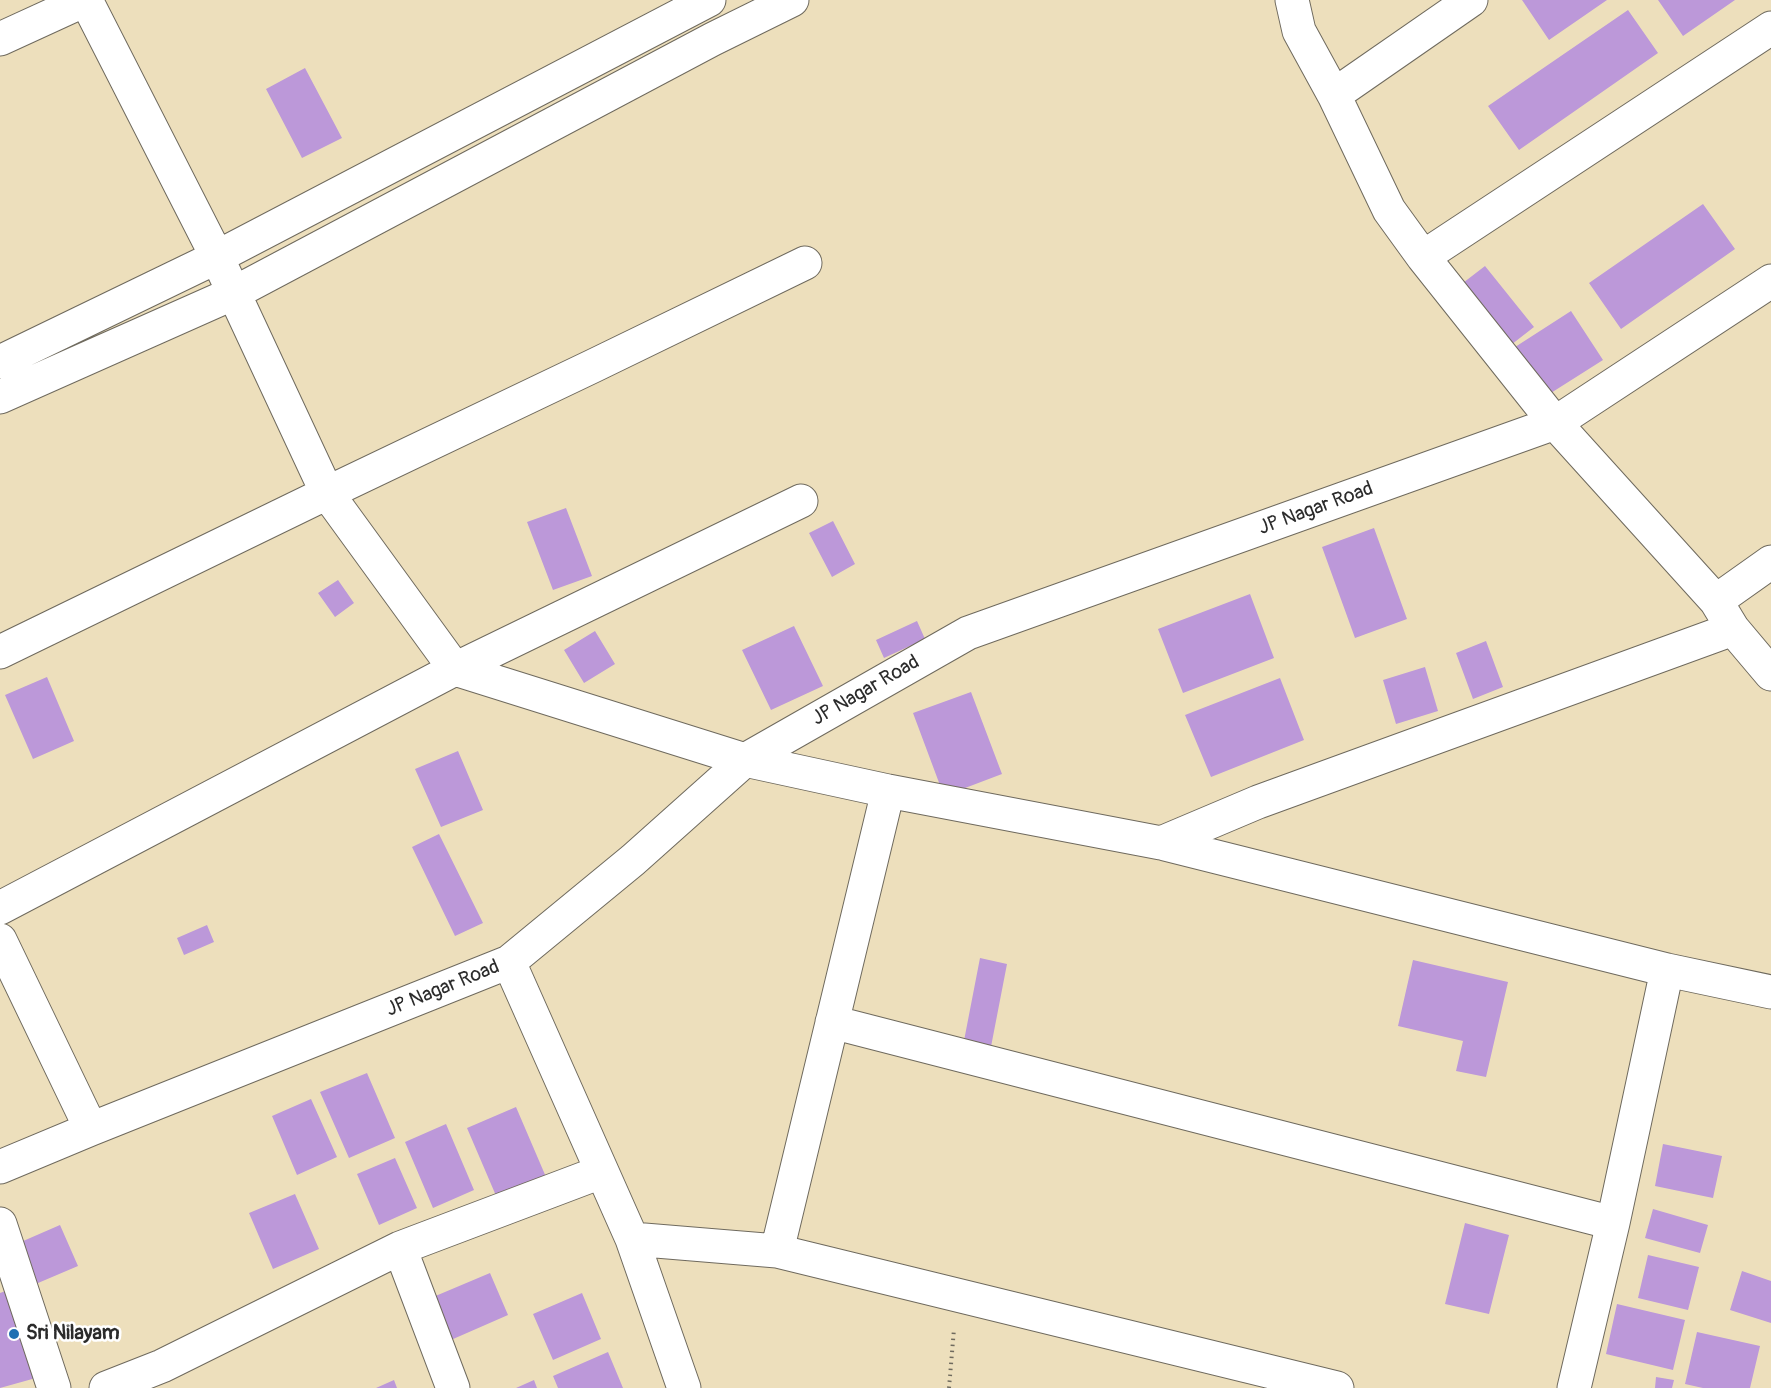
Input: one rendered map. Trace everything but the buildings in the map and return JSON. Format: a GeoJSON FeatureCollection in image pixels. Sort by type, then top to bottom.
{"type":"FeatureCollection","features":[{"type":"Feature","properties":{"kind":"street"},"geometry":{"type":"LineString","coordinates":[[0,39],[85,0],[217,256],[327,493],[454,669],[745,760],[888,791],[1161,843],[1666,970],[1771,992]]}},
{"type":"Feature","properties":{"kind":"street"},"geometry":{"type":"LineString","coordinates":[[0,362],[217,256],[709,0]]}},
{"type":"Feature","properties":{"kind":"street"},"geometry":{"type":"LineString","coordinates":[[0,397],[234,293],[713,39],[792,0]]}},
{"type":"Feature","properties":{"kind":"street"},"geometry":{"type":"LineString","coordinates":[[1292,0],[1299,31],[1334,96],[1389,210],[1423,257],[1555,423],[1716,601],[1733,629],[1771,674]]}},
{"type":"Feature","properties":{"kind":"street"},"geometry":{"type":"LineString","coordinates":[[1334,96],[1471,0]]}},
{"type":"Feature","properties":{"kind":"street"},"geometry":{"type":"LineString","coordinates":[[1423,257],[1771,28]]}},
{"type":"Feature","properties":{"kind":"street"},"geometry":{"type":"LineString","coordinates":[[0,652],[805,263]]}},
{"type":"Feature","properties":{"kind":"street","name":"JP Nagar Road"},"geometry":{"type":"LineString","coordinates":[[0,1167],[509,963],[633,860],[745,760],[968,633],[1555,423],[1771,281]]}},
{"type":"Feature","properties":{"kind":"street"},"geometry":{"type":"LineString","coordinates":[[0,908],[454,669],[801,501]]}},
{"type":"Feature","properties":{"kind":"street"},"geometry":{"type":"LineString","coordinates":[[1716,601],[1771,562]]}},
{"type":"Feature","properties":{"kind":"street"},"geometry":{"type":"LineString","coordinates":[[1161,843],[1258,802],[1733,629]]}},
{"type":"Feature","properties":{"kind":"street"},"geometry":{"type":"LineString","coordinates":[[777,1251],[888,791]]}},
{"type":"Feature","properties":{"kind":"street"},"geometry":{"type":"LineString","coordinates":[[0,940],[91,1129]]}},
{"type":"Feature","properties":{"kind":"street"},"geometry":{"type":"LineString","coordinates":[[509,963],[632,1239],[684,1388]]}},
{"type":"Feature","properties":{"kind":"street"},"geometry":{"type":"LineString","coordinates":[[1574,1388],[1613,1223],[1666,970]]}},
{"type":"Feature","properties":{"kind":"street"},"geometry":{"type":"LineString","coordinates":[[832,1022],[1613,1223]]}},
{"type":"Feature","properties":{"kind":"street"},"geometry":{"type":"LineString","coordinates":[[106,1388],[167,1377],[400,1248],[601,1172]]}},
{"type":"Feature","properties":{"kind":"street"},"geometry":{"type":"LineString","coordinates":[[0,1224],[54,1388]]}},
{"type":"Feature","properties":{"kind":"street"},"geometry":{"type":"LineString","coordinates":[[632,1239],[777,1251],[1337,1388]]}},
{"type":"Feature","properties":{"kind":"street"},"geometry":{"type":"LineString","coordinates":[[400,1248],[453,1388]]}},
{"type":"Feature","properties":{"kind":"path"},"geometry":{"type":"LineString","coordinates":[[949,1388],[956,1296]]}},
{"type":"Feature","properties":{"kind":"place","name":"Sri Nilayam"},"geometry":{"type":"Point","coordinates":[14,1334]}}]}
